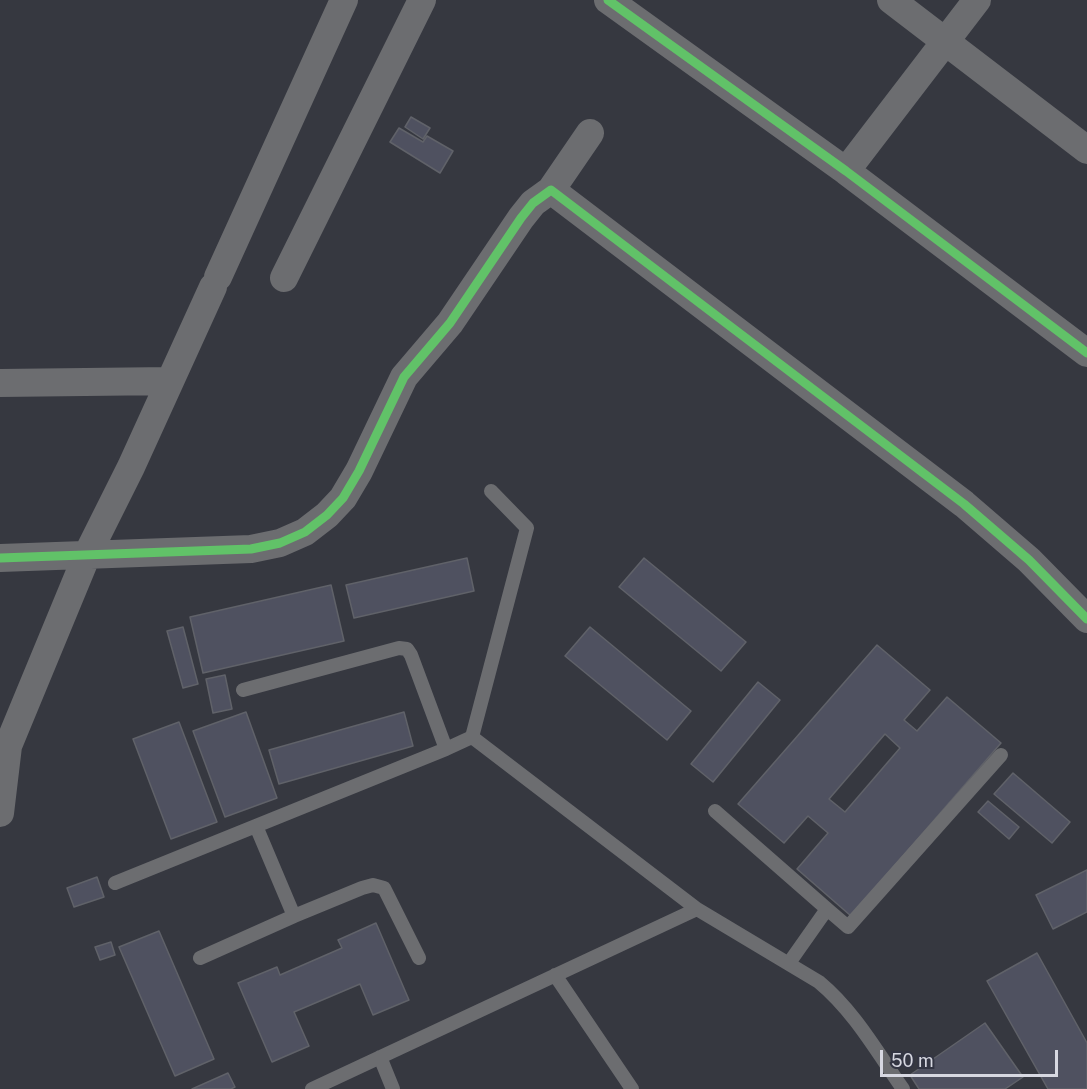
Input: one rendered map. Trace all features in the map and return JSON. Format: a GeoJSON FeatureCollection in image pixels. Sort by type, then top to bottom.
{"type":"FeatureCollection","features":[{"type":"Feature","properties":{"kind":"street"},"geometry":{"type":"LineString","coordinates":[[0,813],[4,746],[87,555],[131,466],[344,0]]}},
{"type":"Feature","properties":{"kind":"street"},"geometry":{"type":"LineString","coordinates":[[284,278],[422,0]]}},
{"type":"Feature","properties":{"kind":"street"},"geometry":{"type":"LineString","coordinates":[[608,0],[846,171],[1087,353]]}},
{"type":"Feature","properties":{"kind":"street"},"geometry":{"type":"LineString","coordinates":[[891,0],[1087,150]]}},
{"type":"Feature","properties":{"kind":"street"},"geometry":{"type":"LineString","coordinates":[[846,171],[977,0]]}},
{"type":"Feature","properties":{"kind":"street"},"geometry":{"type":"LineString","coordinates":[[0,558],[251,549],[280,543],[305,531],[327,515],[342,498],[359,471],[404,377],[450,323],[521,218],[533,203],[551,189],[590,133]]}},
{"type":"Feature","properties":{"kind":"street"},"geometry":{"type":"LineString","coordinates":[[551,189],[964,504],[1029,560],[1087,619]]}},
{"type":"Feature","properties":{"kind":"street"},"geometry":{"type":"LineString","coordinates":[[0,383],[170,381]]}},
{"type":"Feature","properties":{"kind":"lane"},"geometry":{"type":"LineString","coordinates":[[472,737],[527,528],[491,491]]}},
{"type":"Feature","properties":{"kind":"lane"},"geometry":{"type":"LineString","coordinates":[[243,690],[399,648],[407,649],[446,749]]}},
{"type":"Feature","properties":{"kind":"lane"},"geometry":{"type":"LineString","coordinates":[[115,883],[472,737]]}},
{"type":"Feature","properties":{"kind":"lane"},"geometry":{"type":"LineString","coordinates":[[472,737],[696,909],[789,963],[834,994],[848,1010],[903,1089]]}},
{"type":"Feature","properties":{"kind":"lane"},"geometry":{"type":"LineString","coordinates":[[715,811],[848,927],[1001,755]]}},
{"type":"Feature","properties":{"kind":"lane"},"geometry":{"type":"LineString","coordinates":[[256,826],[294,916]]}},
{"type":"Feature","properties":{"kind":"lane"},"geometry":{"type":"LineString","coordinates":[[200,958],[294,916],[374,885],[384,888],[419,958]]}},
{"type":"Feature","properties":{"kind":"lane"},"geometry":{"type":"LineString","coordinates":[[312,1089],[696,909]]}},
{"type":"Feature","properties":{"kind":"lane"},"geometry":{"type":"LineString","coordinates":[[789,963],[827,909]]}},
{"type":"Feature","properties":{"kind":"lane"},"geometry":{"type":"LineString","coordinates":[[555,975],[632,1089]]}},
{"type":"Feature","properties":{"kind":"lane"},"geometry":{"type":"LineString","coordinates":[[380,1057],[393,1089]]}},
{"type":"Feature","properties":{"kind":"building"},"geometry":{"type":"Polygon","coordinates":[[[411,117],[430,128],[423,139],[405,127],[411,117]]]}},
{"type":"Feature","properties":{"kind":"building"},"geometry":{"type":"Polygon","coordinates":[[[399,128],[423,142],[427,136],[453,151],[440,173],[390,142],[399,128]]]}},
{"type":"Feature","properties":{"kind":"building"},"geometry":{"type":"Polygon","coordinates":[[[467,558],[474,591],[354,618],[346,585],[467,558]]]}},
{"type":"Feature","properties":{"kind":"building"},"geometry":{"type":"Polygon","coordinates":[[[644,558],[746,642],[721,671],[619,587],[644,558]]]}},
{"type":"Feature","properties":{"kind":"building"},"geometry":{"type":"Polygon","coordinates":[[[331,585],[344,641],[203,673],[190,617],[331,585]]]}},
{"type":"Feature","properties":{"kind":"building"},"geometry":{"type":"Polygon","coordinates":[[[183,627],[198,684],[183,688],[167,631],[183,627]]]}},
{"type":"Feature","properties":{"kind":"building"},"geometry":{"type":"Polygon","coordinates":[[[590,627],[691,711],[667,740],[565,656],[590,627]]]}},
{"type":"Feature","properties":{"kind":"building"},"geometry":{"type":"Polygon","coordinates":[[[877,645],[930,690],[904,720],[917,731],[947,697],[1001,743],[851,916],[797,869],[828,833],[808,816],[784,843],[738,804],[877,645]],[[885,734],[829,799],[845,812],[900,748],[885,734]]]}},
{"type":"Feature","properties":{"kind":"building"},"geometry":{"type":"Polygon","coordinates":[[[225,675],[232,709],[213,713],[206,679],[225,675]]]}},
{"type":"Feature","properties":{"kind":"building"},"geometry":{"type":"Polygon","coordinates":[[[758,682],[780,700],[713,782],[691,764],[758,682]]]}},
{"type":"Feature","properties":{"kind":"building"},"geometry":{"type":"Polygon","coordinates":[[[246,712],[277,798],[225,817],[193,731],[246,712]]]}},
{"type":"Feature","properties":{"kind":"building"},"geometry":{"type":"Polygon","coordinates":[[[404,712],[413,746],[279,784],[269,750],[404,712]]]}},
{"type":"Feature","properties":{"kind":"building"},"geometry":{"type":"Polygon","coordinates":[[[179,722],[217,822],[171,839],[133,739],[179,722]]]}},
{"type":"Feature","properties":{"kind":"building"},"geometry":{"type":"Polygon","coordinates":[[[1013,773],[1070,822],[1052,843],[994,794],[1013,773]]]}},
{"type":"Feature","properties":{"kind":"building"},"geometry":{"type":"Polygon","coordinates":[[[988,801],[1019,827],[1009,839],[978,812],[988,801]]]}},
{"type":"Feature","properties":{"kind":"building"},"geometry":{"type":"Polygon","coordinates":[[[1087,870],[1087,912],[1053,929],[1036,895],[1087,870]]]}},
{"type":"Feature","properties":{"kind":"building"},"geometry":{"type":"Polygon","coordinates":[[[97,877],[104,897],[74,907],[67,888],[97,877]]]}},
{"type":"Feature","properties":{"kind":"building"},"geometry":{"type":"Polygon","coordinates":[[[376,923],[409,1000],[373,1015],[360,984],[294,1012],[309,1046],[272,1062],[238,983],[277,967],[280,975],[342,948],[338,940],[376,923]]]}},
{"type":"Feature","properties":{"kind":"building"},"geometry":{"type":"Polygon","coordinates":[[[159,931],[214,1059],[175,1076],[119,947],[159,931]]]}},
{"type":"Feature","properties":{"kind":"building"},"geometry":{"type":"Polygon","coordinates":[[[111,942],[115,955],[100,960],[95,947],[111,942]]]}},
{"type":"Feature","properties":{"kind":"building"},"geometry":{"type":"Polygon","coordinates":[[[1037,953],[1087,1043],[1087,1089],[1048,1089],[987,981],[1037,953]]]}},
{"type":"Feature","properties":{"kind":"building"},"geometry":{"type":"Polygon","coordinates":[[[985,1023],[1023,1077],[1005,1089],[919,1089],[910,1075],[985,1023]]]}},
{"type":"Feature","properties":{"kind":"building"},"geometry":{"type":"Polygon","coordinates":[[[228,1073],[235,1087],[231,1089],[192,1089],[228,1073]]]}},
{"type":"Feature","properties":{"kind":"cycle path"},"geometry":{"type":"LineString","coordinates":[[608,0],[846,171],[1087,353]]}},
{"type":"Feature","properties":{"kind":"cycle path"},"geometry":{"type":"LineString","coordinates":[[0,558],[251,549],[280,543],[305,532],[327,515],[343,498],[359,471],[404,377],[450,323],[521,218],[533,203],[551,190],[964,504],[1029,560],[1087,619]]}}]}
